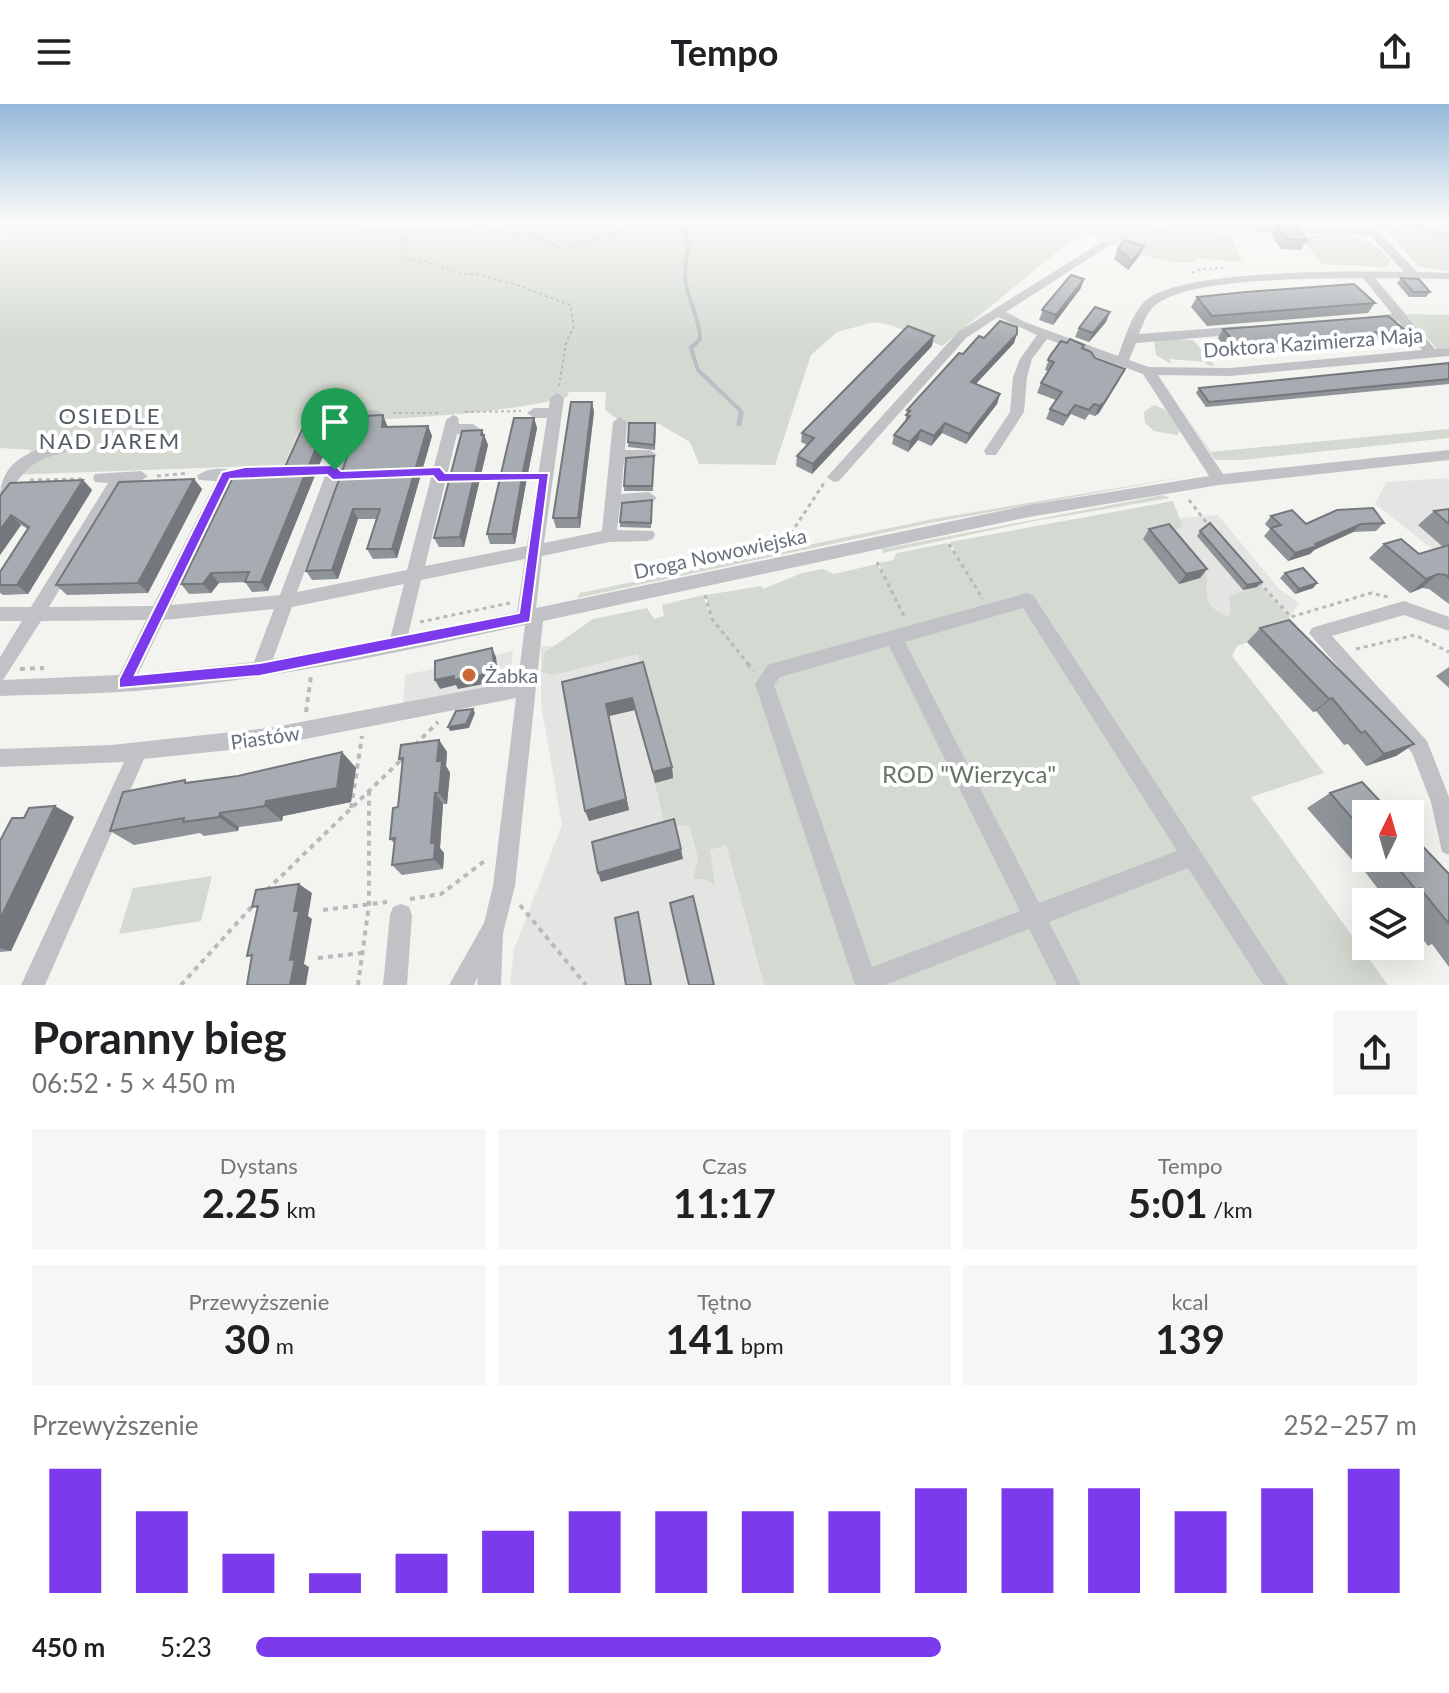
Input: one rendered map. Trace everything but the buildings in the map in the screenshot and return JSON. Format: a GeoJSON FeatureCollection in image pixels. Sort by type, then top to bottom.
{"type":"FeatureCollection","features":[{"type":"Feature","properties":{"kind":"street"},"geometry":{"type":"LineString","coordinates":[[834,477],[962,335],[1076,263]]}},
{"type":"Feature","properties":{"kind":"street"},"geometry":{"type":"LineString","coordinates":[[1403,263],[1413,274]]}},
{"type":"Feature","properties":{"kind":"street"},"geometry":{"type":"LineString","coordinates":[[1365,274],[1432,354]]}},
{"type":"Feature","properties":{"kind":"street"},"geometry":{"type":"LineString","coordinates":[[1122,361],[1151,302],[1169,290],[1199,283],[1365,274],[1449,276]]}},
{"type":"Feature","properties":{"kind":"street","name":"Doktora Kazimierza Maja"},"geometry":{"type":"LineString","coordinates":[[999,313],[1148,371],[1230,372],[1449,352]]}},
{"type":"Feature","properties":{"kind":"street"},"geometry":{"type":"LineString","coordinates":[[1355,321],[1400,317]]}},
{"type":"Feature","properties":{"kind":"street"},"geometry":{"type":"LineString","coordinates":[[1131,339],[1264,328]]}},
{"type":"Feature","properties":{"kind":"street"},"geometry":{"type":"LineString","coordinates":[[991,451],[1017,412],[1020,377],[1026,359],[1045,333]]}},
{"type":"Feature","properties":{"kind":"street"},"geometry":{"type":"LineString","coordinates":[[1148,371],[1219,480]]}},
{"type":"Feature","properties":{"kind":"street"},"geometry":{"type":"LineString","coordinates":[[489,985],[494,927],[504,886],[527,688],[533,554],[556,405],[534,413]]}},
{"type":"Feature","properties":{"kind":"street"},"geometry":{"type":"LineString","coordinates":[[260,669],[357,411],[377,415]]}},
{"type":"Feature","properties":{"kind":"street"},"geometry":{"type":"LineString","coordinates":[[609,536],[620,422]]}},
{"type":"Feature","properties":{"kind":"street"},"geometry":{"type":"LineString","coordinates":[[397,645],[452,424],[473,429]]}},
{"type":"Feature","properties":{"kind":"street"},"geometry":{"type":"LineString","coordinates":[[6,485],[20,465],[35,455],[81,443]]}},
{"type":"Feature","properties":{"kind":"street"},"geometry":{"type":"LineString","coordinates":[[617,455],[650,455]]}},
{"type":"Feature","properties":{"kind":"street","name":"Droga Nowowiejska"},"geometry":{"type":"LineString","coordinates":[[0,688],[124,683],[260,669],[397,645],[529,611],[1029,511],[1219,480],[1449,455]]}},
{"type":"Feature","properties":{"kind":"street"},"geometry":{"type":"LineString","coordinates":[[124,683],[230,475],[204,476]]}},
{"type":"Feature","properties":{"kind":"street"},"geometry":{"type":"LineString","coordinates":[[100,478],[141,476]]}},
{"type":"Feature","properties":{"kind":"street"},"geometry":{"type":"LineString","coordinates":[[1,671],[119,477]]}},
{"type":"Feature","properties":{"kind":"street"},"geometry":{"type":"LineString","coordinates":[[612,500],[649,498]]}},
{"type":"Feature","properties":{"kind":"street"},"geometry":{"type":"LineString","coordinates":[[0,614],[158,613],[286,601],[533,554],[550,547],[609,536],[647,535]]}},
{"type":"Feature","properties":{"kind":"street"},"geometry":{"type":"LineString","coordinates":[[1192,856],[866,983],[764,684],[774,671],[1027,600],[1276,985]]}},
{"type":"Feature","properties":{"kind":"street"},"geometry":{"type":"LineString","coordinates":[[1449,624],[1404,608],[1318,633],[1420,747],[1441,802],[1449,845]]}},
{"type":"Feature","properties":{"kind":"street"},"geometry":{"type":"LineString","coordinates":[[903,635],[1034,917],[1069,985]]}},
{"type":"Feature","properties":{"kind":"street","name":"Piastów"},"geometry":{"type":"LineString","coordinates":[[0,758],[138,752],[269,737],[527,688]]}},
{"type":"Feature","properties":{"kind":"street"},"geometry":{"type":"LineString","coordinates":[[33,985],[138,752]]}},
{"type":"Feature","properties":{"kind":"street"},"geometry":{"type":"LineString","coordinates":[[395,985],[401,915]]}},
{"type":"Feature","properties":{"kind":"street"},"geometry":{"type":"LineString","coordinates":[[461,985],[494,927]]}},
{"type":"Feature","properties":{"kind":"path"},"geometry":{"type":"LineString","coordinates":[[431,263],[459,274],[476,274],[517,285],[570,305],[574,326],[566,343],[556,405]]}},
{"type":"Feature","properties":{"kind":"path"},"geometry":{"type":"LineString","coordinates":[[141,476],[191,473],[204,473],[204,476]]}},
{"type":"Feature","properties":{"kind":"path"},"geometry":{"type":"LineString","coordinates":[[469,477],[514,477]]}},
{"type":"Feature","properties":{"kind":"path"},"geometry":{"type":"LineString","coordinates":[[791,545],[782,547],[827,478],[834,477]]}},
{"type":"Feature","properties":{"kind":"path"},"geometry":{"type":"LineString","coordinates":[[6,485],[100,478]]}},
{"type":"Feature","properties":{"kind":"path"},"geometry":{"type":"LineString","coordinates":[[1189,500],[1218,536]]}},
{"type":"Feature","properties":{"kind":"path"},"geometry":{"type":"LineString","coordinates":[[947,541],[990,611]]}},
{"type":"Feature","properties":{"kind":"path"},"geometry":{"type":"LineString","coordinates":[[877,562],[903,635]]}},
{"type":"Feature","properties":{"kind":"path"},"geometry":{"type":"LineString","coordinates":[[1260,582],[1291,617]]}},
{"type":"Feature","properties":{"kind":"path"},"geometry":{"type":"LineString","coordinates":[[705,593],[712,619],[764,684]]}},
{"type":"Feature","properties":{"kind":"path"},"geometry":{"type":"LineString","coordinates":[[401,627],[438,616],[529,611]]}},
{"type":"Feature","properties":{"kind":"path"},"geometry":{"type":"LineString","coordinates":[[1337,654],[1415,635],[1449,652]]}},
{"type":"Feature","properties":{"kind":"path"},"geometry":{"type":"LineString","coordinates":[[1,671],[46,668]]}},
{"type":"Feature","properties":{"kind":"path"},"geometry":{"type":"LineString","coordinates":[[309,691],[310,680]]}},
{"type":"Feature","properties":{"kind":"path"},"geometry":{"type":"LineString","coordinates":[[414,747],[459,702]]}},
{"type":"Feature","properties":{"kind":"path"},"geometry":{"type":"LineString","coordinates":[[351,808],[364,720]]}},
{"type":"Feature","properties":{"kind":"path"},"geometry":{"type":"LineString","coordinates":[[267,890],[403,758]]}},
{"type":"Feature","properties":{"kind":"path"},"geometry":{"type":"LineString","coordinates":[[358,985],[369,905],[369,792]]}},
{"type":"Feature","properties":{"kind":"path"},"geometry":{"type":"LineString","coordinates":[[323,910],[441,894],[509,843]]}},
{"type":"Feature","properties":{"kind":"path"},"geometry":{"type":"LineString","coordinates":[[504,886],[586,985]]}},
{"type":"Feature","properties":{"kind":"path"},"geometry":{"type":"LineString","coordinates":[[181,985],[256,901]]}},
{"type":"Feature","properties":{"kind":"path"},"geometry":{"type":"LineString","coordinates":[[318,958],[362,953]]}},
{"type":"Feature","properties":{"kind":"shaded area"},"geometry":{"type":"Polygon","coordinates":[[[1449,478],[1449,562],[1375,504],[1386,482],[1449,478]]]}},
{"type":"Feature","properties":{"kind":"shaded area"},"geometry":{"type":"Polygon","coordinates":[[[1218,515],[1279,589],[1299,603],[1289,619],[1218,639],[1127,522],[1218,515]]]}},
{"type":"Feature","properties":{"kind":"shaded area"},"geometry":{"type":"Polygon","coordinates":[[[667,630],[764,985],[510,985],[514,949],[562,825],[541,705],[541,647],[667,630]]]}},
{"type":"Feature","properties":{"kind":"shaded area"},"geometry":{"type":"Polygon","coordinates":[[[513,651],[510,679],[497,687],[403,705],[405,675],[513,651]]]}},
{"type":"Feature","properties":{"kind":"green space"},"geometry":{"type":"Polygon","coordinates":[[[0,263],[1043,263],[942,346],[891,325],[874,322],[837,332],[811,355],[775,465],[699,464],[690,442],[659,424],[625,425],[605,410],[606,392],[569,392],[567,397],[467,413],[366,420],[358,405],[309,408],[284,465],[8,475],[32,450],[0,448],[0,263]]]}},
{"type":"Feature","properties":{"kind":"green space"},"geometry":{"type":"Polygon","coordinates":[[[1320,263],[1389,263],[1386,267],[1320,263]]]}},
{"type":"Feature","properties":{"kind":"green space"},"geometry":{"type":"Polygon","coordinates":[[[1415,263],[1449,263],[1449,271],[1415,263]]]}},
{"type":"Feature","properties":{"kind":"green space"},"geometry":{"type":"Polygon","coordinates":[[[1406,314],[1449,315],[1449,348],[1437,349],[1406,314]]]}},
{"type":"Feature","properties":{"kind":"green space"},"geometry":{"type":"Polygon","coordinates":[[[1160,338],[1193,340],[1215,366],[1205,362],[1170,359],[1171,364],[1156,355],[1154,341],[1160,338]]]}},
{"type":"Feature","properties":{"kind":"green space"},"geometry":{"type":"Polygon","coordinates":[[[1154,405],[1166,410],[1180,430],[1177,435],[1154,431],[1145,423],[1144,412],[1154,405]]]}},
{"type":"Feature","properties":{"kind":"green space"},"geometry":{"type":"Polygon","coordinates":[[[1181,409],[1211,452],[1449,429],[1449,438],[1242,460],[1215,460],[1181,409]]]}},
{"type":"Feature","properties":{"kind":"green space"},"geometry":{"type":"Polygon","coordinates":[[[1201,474],[935,522],[577,598],[580,593],[933,519],[1201,474]]]}},
{"type":"Feature","properties":{"kind":"green space"},"geometry":{"type":"Polygon","coordinates":[[[1163,495],[1170,498],[1035,521],[883,553],[882,549],[1163,495]]]}},
{"type":"Feature","properties":{"kind":"green space","name":"ROD \"Wierzyca\""},"geometry":{"type":"Polygon","coordinates":[[[1173,501],[1183,527],[1143,538],[1193,570],[1206,567],[1209,602],[1227,617],[1231,613],[1229,596],[1256,587],[1217,537],[1297,626],[1237,646],[1232,656],[1324,773],[1251,797],[1352,936],[1352,960],[1370,960],[1388,985],[764,985],[726,845],[710,850],[715,885],[704,879],[693,879],[698,858],[690,828],[684,825],[665,826],[655,783],[673,778],[638,654],[553,675],[542,672],[544,653],[593,619],[647,608],[654,619],[664,616],[662,605],[703,595],[711,619],[706,595],[761,586],[763,589],[802,573],[823,569],[834,574],[877,564],[884,576],[879,563],[893,560],[897,553],[947,543],[958,558],[950,542],[1173,501]]]}},
{"type":"Feature","properties":{"kind":"green space"},"geometry":{"type":"Polygon","coordinates":[[[212,876],[201,921],[119,934],[133,888],[212,876]]]}},
{"type":"Feature","properties":{"kind":"waterway"},"geometry":{"type":"LineString","coordinates":[[686,263],[686,285],[700,339],[691,348],[698,370],[741,411],[740,416]]}},
{"type":"Feature","properties":{"kind":"waterway"},"geometry":{"type":"LineString","coordinates":[[739,424],[741,414]]}},
{"type":"Feature","properties":{"kind":"place","name":"Żabka"},"geometry":{"type":"Point","coordinates":[469,675]}},
{"type":"Feature","properties":{"kind":"district","name":"OSIEDLE NAD JAREM"},"geometry":{"type":"Point","coordinates":[110,428]}},
{"type":"Feature","properties":{"kind":"route"},"geometry":{"type":"LineString","coordinates":[[335,470],[333,475],[440,472],[438,478],[545,476],[525,617],[397,645],[260,669],[124,683],[226,475],[335,470]]}}]}
